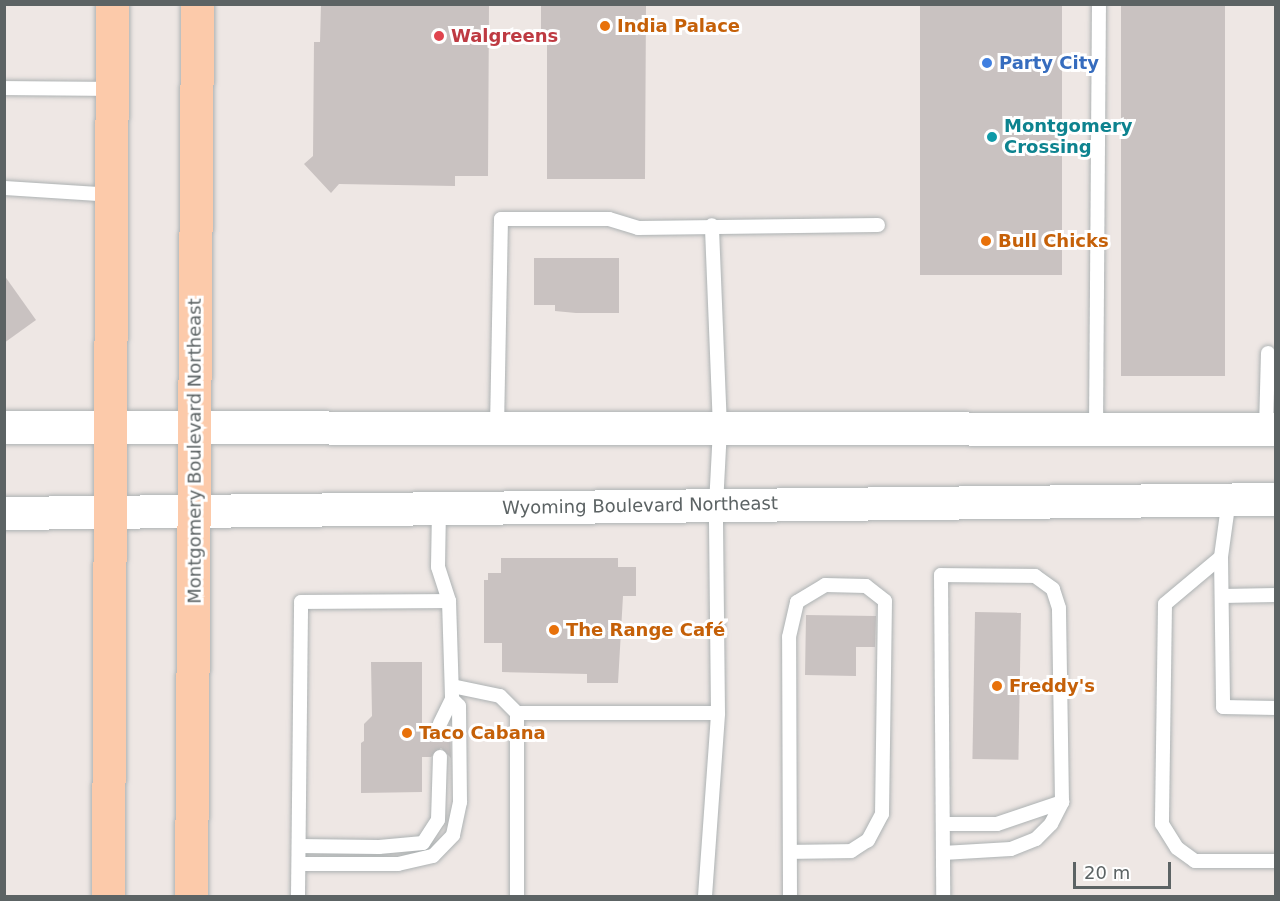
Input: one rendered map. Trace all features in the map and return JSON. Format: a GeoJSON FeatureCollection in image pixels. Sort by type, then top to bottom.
{"type":"FeatureCollection","features":[{"type":"Feature","properties":{"kind":"main road"},"geometry":{"type":"LineString","coordinates":[[108,897],[112,4]]}},
{"type":"Feature","properties":{"kind":"main road","name":"Montgomery Boulevard Northeast"},"geometry":{"type":"LineString","coordinates":[[191,897],[196,427],[197,4]]}},
{"type":"Feature","properties":{"kind":"main road"},"geometry":{"type":"LineString","coordinates":[[4,427],[1271,429]]}},
{"type":"Feature","properties":{"kind":"main road","name":"Wyoming Boulevard Northeast"},"geometry":{"type":"LineString","coordinates":[[4,513],[1275,499]]}},
{"type":"Feature","properties":{"kind":"lane"},"geometry":{"type":"LineString","coordinates":[[1096,429],[1099,4]]}},
{"type":"Feature","properties":{"kind":"lane"},"geometry":{"type":"LineString","coordinates":[[4,88],[112,89]]}},
{"type":"Feature","properties":{"kind":"lane"},"geometry":{"type":"LineString","coordinates":[[4,188],[111,195]]}},
{"type":"Feature","properties":{"kind":"lane"},"geometry":{"type":"LineString","coordinates":[[497,428],[501,219],[609,219],[638,228],[712,225],[878,225]]}},
{"type":"Feature","properties":{"kind":"lane"},"geometry":{"type":"LineString","coordinates":[[705,897],[718,713],[716,505],[720,428],[712,225]]}},
{"type":"Feature","properties":{"kind":"lane"},"geometry":{"type":"LineString","coordinates":[[1268,353],[1271,429]]}},
{"type":"Feature","properties":{"kind":"lane"},"geometry":{"type":"LineString","coordinates":[[1229,499],[1221,557],[1223,707],[1275,708]]}},
{"type":"Feature","properties":{"kind":"lane"},"geometry":{"type":"LineString","coordinates":[[439,508],[438,567],[449,601],[452,693],[440,724]]}},
{"type":"Feature","properties":{"kind":"lane"},"geometry":{"type":"LineString","coordinates":[[1221,557],[1165,604],[1162,824],[1177,848],[1195,861],[1275,861]]}},
{"type":"Feature","properties":{"kind":"lane"},"geometry":{"type":"LineString","coordinates":[[944,853],[1011,849],[1036,839],[1051,824],[1062,802],[1059,608],[1053,589],[1035,576],[941,575],[944,897]]}},
{"type":"Feature","properties":{"kind":"lane"},"geometry":{"type":"LineString","coordinates":[[790,852],[851,851],[868,840],[882,814],[885,601],[866,586],[825,585],[797,602],[789,637],[790,897]]}},
{"type":"Feature","properties":{"kind":"lane"},"geometry":{"type":"LineString","coordinates":[[1222,596],[1275,596]]}},
{"type":"Feature","properties":{"kind":"lane"},"geometry":{"type":"LineString","coordinates":[[298,897],[301,602],[449,601]]}},
{"type":"Feature","properties":{"kind":"lane"},"geometry":{"type":"LineString","coordinates":[[452,693],[500,696],[518,713],[718,713]]}},
{"type":"Feature","properties":{"kind":"lane"},"geometry":{"type":"LineString","coordinates":[[299,864],[398,864],[433,856],[453,835],[460,792],[459,706],[452,693]]}},
{"type":"Feature","properties":{"kind":"lane"},"geometry":{"type":"LineString","coordinates":[[517,897],[518,713]]}},
{"type":"Feature","properties":{"kind":"lane"},"geometry":{"type":"LineString","coordinates":[[299,846],[379,847],[423,843],[438,820],[440,757]]}},
{"type":"Feature","properties":{"kind":"lane"},"geometry":{"type":"LineString","coordinates":[[944,824],[997,824],[1062,802]]}},
{"type":"Feature","properties":{"kind":"building","name":"Walgreens"},"geometry":{"type":"Polygon","coordinates":[[[321,4],[489,4],[488,176],[455,176],[455,186],[339,184],[331,193],[304,164],[313,156],[314,42],[320,42],[321,4]]]}},
{"type":"Feature","properties":{"kind":"building"},"geometry":{"type":"Polygon","coordinates":[[[541,4],[646,4],[645,179],[547,179],[547,30],[541,30],[541,4]]]}},
{"type":"Feature","properties":{"kind":"building","name":"Montgomery Crossing"},"geometry":{"type":"Polygon","coordinates":[[[920,4],[1062,4],[1062,275],[920,275],[920,4]]]}},
{"type":"Feature","properties":{"kind":"building"},"geometry":{"type":"Polygon","coordinates":[[[1121,4],[1225,4],[1225,376],[1121,376],[1121,4]]]}},
{"type":"Feature","properties":{"kind":"building"},"geometry":{"type":"Polygon","coordinates":[[[534,258],[619,258],[619,313],[576,313],[555,311],[555,305],[534,305],[534,258]]]}},
{"type":"Feature","properties":{"kind":"building"},"geometry":{"type":"Polygon","coordinates":[[[4,275],[36,320],[4,343],[4,275]]]}},
{"type":"Feature","properties":{"kind":"building","name":"The Range Café"},"geometry":{"type":"Polygon","coordinates":[[[501,558],[618,558],[618,567],[636,567],[636,596],[623,596],[618,683],[587,683],[587,674],[502,672],[502,643],[484,643],[484,580],[488,580],[488,573],[501,573],[501,558]]]}},
{"type":"Feature","properties":{"kind":"building","name":"Freddy's"},"geometry":{"type":"Polygon","coordinates":[[[975,612],[1021,613],[1018,760],[972,759],[975,612]]]}},
{"type":"Feature","properties":{"kind":"building"},"geometry":{"type":"Polygon","coordinates":[[[806,615],[876,616],[875,647],[856,647],[856,676],[805,675],[806,615]]]}},
{"type":"Feature","properties":{"kind":"building","name":"Taco Cabana"},"geometry":{"type":"Polygon","coordinates":[[[371,662],[422,662],[422,724],[431,724],[440,733],[450,724],[451,758],[441,748],[431,757],[422,757],[422,792],[361,793],[361,743],[364,741],[364,724],[372,716],[371,662]]]}},
{"type":"Feature","properties":{"kind":"place","name":"India Palace"},"geometry":{"type":"Point","coordinates":[605,26]}},
{"type":"Feature","properties":{"kind":"place","name":"Walgreens"},"geometry":{"type":"Point","coordinates":[439,36]}},
{"type":"Feature","properties":{"kind":"place","name":"Party City"},"geometry":{"type":"Point","coordinates":[987,63]}},
{"type":"Feature","properties":{"kind":"place","name":"Montgomery Crossing"},"geometry":{"type":"Point","coordinates":[992,137]}},
{"type":"Feature","properties":{"kind":"place","name":"Bull Chicks"},"geometry":{"type":"Point","coordinates":[986,241]}},
{"type":"Feature","properties":{"kind":"place","name":"The Range Café"},"geometry":{"type":"Point","coordinates":[554,630]}},
{"type":"Feature","properties":{"kind":"place","name":"Freddy's"},"geometry":{"type":"Point","coordinates":[997,686]}},
{"type":"Feature","properties":{"kind":"place","name":"Taco Cabana"},"geometry":{"type":"Point","coordinates":[407,733]}}]}
